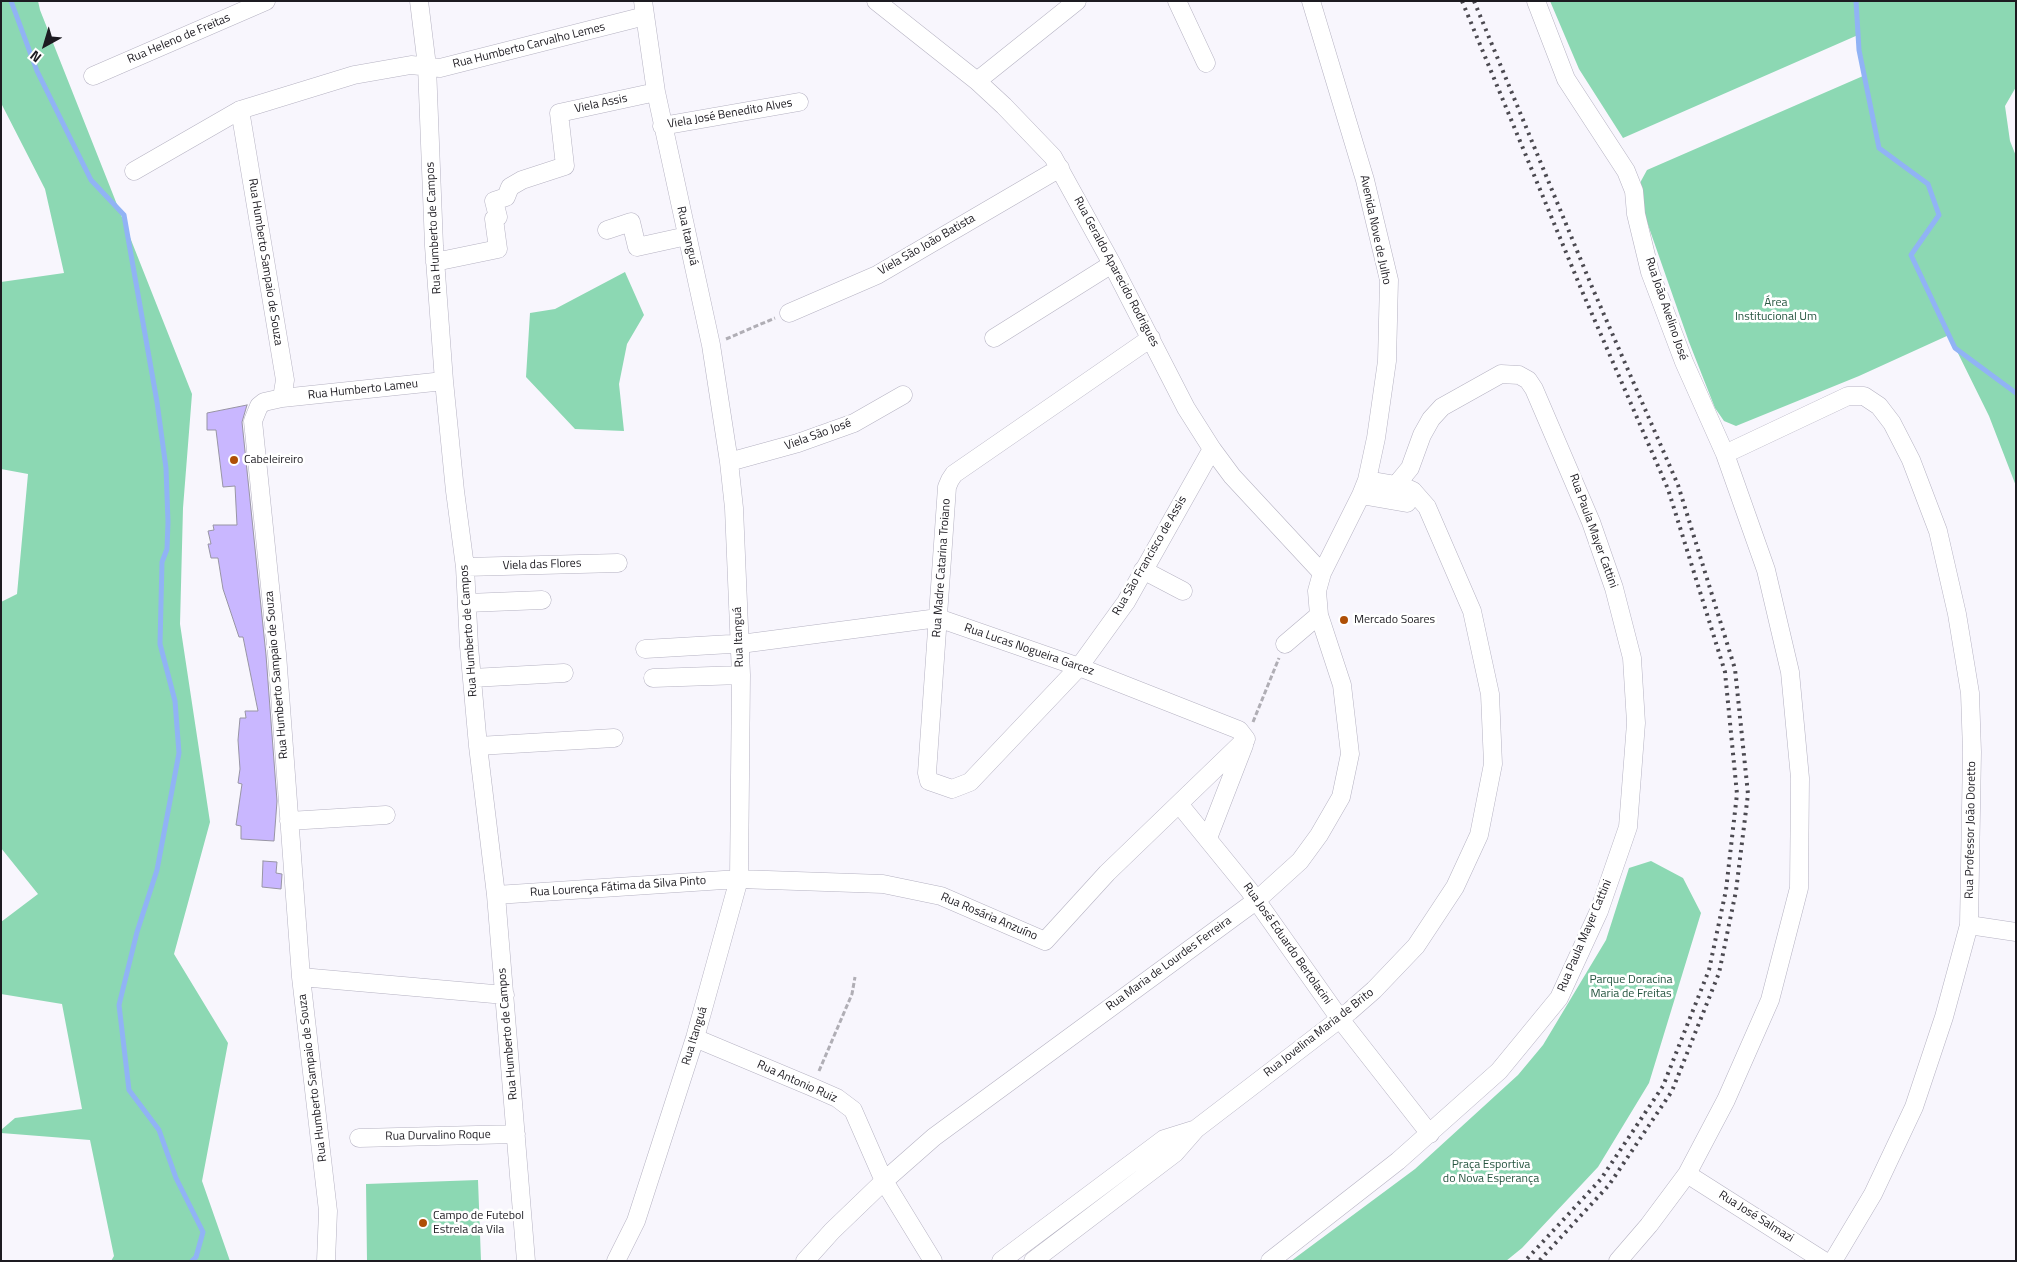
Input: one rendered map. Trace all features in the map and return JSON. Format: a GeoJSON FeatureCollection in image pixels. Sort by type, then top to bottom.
{"type":"FeatureCollection","features":[{"type":"Feature","properties":{"kind":"street","name":"Rua Heleno de Freitas"},"geometry":{"type":"LineString","coordinates":[[92,76],[266,1]]}},
{"type":"Feature","properties":{"kind":"street","name":"Rua Humberto de Campos"},"geometry":{"type":"LineString","coordinates":[[419,1],[426,66],[435,262],[444,381],[465,567],[478,746],[496,895],[526,1261]]}},
{"type":"Feature","properties":{"kind":"street","name":"Rua Geraldo Aparecido Rodrigues"},"geometry":{"type":"LineString","coordinates":[[876,1],[978,81],[1053,157],[1112,264],[1186,408],[1232,476],[1322,573]]}},
{"type":"Feature","properties":{"kind":"street"},"geometry":{"type":"LineString","coordinates":[[978,81],[1077,1]]}},
{"type":"Feature","properties":{"kind":"street"},"geometry":{"type":"LineString","coordinates":[[1177,1],[1206,63]]}},
{"type":"Feature","properties":{"kind":"street","name":"Avenida Nove de Julho"},"geometry":{"type":"LineString","coordinates":[[1311,1],[1366,180],[1389,280],[1387,361],[1376,438],[1364,488],[1322,573]]}},
{"type":"Feature","properties":{"kind":"street","name":"Rua João Avelino José"},"geometry":{"type":"LineString","coordinates":[[1536,1],[1566,79],[1626,171],[1634,191],[1636,214],[1650,272],[1684,362],[1725,454],[1766,570],[1790,672],[1800,778],[1799,888],[1770,1000],[1726,1100],[1687,1174],[1649,1225],[1618,1261]]}},
{"type":"Feature","properties":{"kind":"street","name":"Rua Humberto Carvalho Lemes"},"geometry":{"type":"LineString","coordinates":[[134,171],[240,110],[354,75],[411,64],[440,68],[644,9]]}},
{"type":"Feature","properties":{"kind":"street","name":"Rua Itanguá"},"geometry":{"type":"LineString","coordinates":[[616,1261],[636,1221],[696,1038],[739,878],[741,674],[734,508],[730,462],[711,345],[662,126],[644,9]]}},
{"type":"Feature","properties":{"kind":"street","name":"Viela Assis"},"geometry":{"type":"LineString","coordinates":[[435,262],[498,249],[494,219],[498,217],[494,201],[506,197],[510,187],[522,180],[565,166],[559,113],[656,92]]}},
{"type":"Feature","properties":{"kind":"street","name":"Viela José Benedito Alves"},"geometry":{"type":"LineString","coordinates":[[662,126],[799,102]]}},
{"type":"Feature","properties":{"kind":"street","name":"Rua Humberto Sampaio de Souza"},"geometry":{"type":"LineString","coordinates":[[240,110],[285,380],[282,398],[264,402],[259,406],[253,421],[277,654],[301,977],[328,1211],[326,1261]]}},
{"type":"Feature","properties":{"kind":"street","name":"Viela São João Batista"},"geometry":{"type":"LineString","coordinates":[[789,313],[877,275],[1060,168]]}},
{"type":"Feature","properties":{"kind":"street"},"geometry":{"type":"LineString","coordinates":[[607,230],[631,222],[637,247],[687,236]]}},
{"type":"Feature","properties":{"kind":"street"},"geometry":{"type":"LineString","coordinates":[[994,338],[1112,264]]}},
{"type":"Feature","properties":{"kind":"street","name":"Rua Madre Catarina Troiano"},"geometry":{"type":"LineString","coordinates":[[929,781],[926,772],[947,487],[954,474],[1151,338]]}},
{"type":"Feature","properties":{"kind":"street","name":"Rua Paula Mayer Cattini"},"geometry":{"type":"LineString","coordinates":[[1270,1261],[1430,1134],[1499,1071],[1559,998],[1599,911],[1628,827],[1636,723],[1632,658],[1614,588],[1591,522],[1564,454],[1528,380],[1519,375],[1501,374],[1474,387],[1442,407],[1431,419],[1422,435],[1410,468],[1396,485]]}},
{"type":"Feature","properties":{"kind":"street","name":"Rua Humberto Lameu"},"geometry":{"type":"LineString","coordinates":[[282,398],[444,381]]}},
{"type":"Feature","properties":{"kind":"street","name":"Viela São José"},"geometry":{"type":"LineString","coordinates":[[730,462],[798,443],[854,423],[903,395]]}},
{"type":"Feature","properties":{"kind":"street","name":"Rua Professor João Doretto"},"geometry":{"type":"LineString","coordinates":[[1725,454],[1848,396],[1864,396],[1879,406],[1892,423],[1911,460],[1938,531],[1957,614],[1970,693],[1972,752],[1969,925],[1944,1017],[1914,1107],[1874,1194],[1833,1261]]}},
{"type":"Feature","properties":{"kind":"street","name":"Rua São Francisco de Assis"},"geometry":{"type":"LineString","coordinates":[[929,781],[952,789],[970,782],[1078,667],[1126,602],[1212,448]]}},
{"type":"Feature","properties":{"kind":"street","name":"Rua Paula Mayer Cattini"},"geometry":{"type":"LineString","coordinates":[[1418,448],[1416,469],[1419,485],[1427,507]]}},
{"type":"Feature","properties":{"kind":"street"},"geometry":{"type":"LineString","coordinates":[[1396,485],[1396,495],[1404,502]]}},
{"type":"Feature","properties":{"kind":"street","name":"Rua Jovelina Maria de Brito"},"geometry":{"type":"LineString","coordinates":[[1032,1261],[1174,1153],[1196,1129],[1374,990],[1416,946],[1455,887],[1479,835],[1493,764],[1490,694],[1472,611],[1427,507],[1413,491],[1396,485],[1364,488]]}},
{"type":"Feature","properties":{"kind":"street","name":"Rua Jovelina Maria de Brito"},"geometry":{"type":"LineString","coordinates":[[1364,488],[1404,502],[1424,515],[1438,530]]}},
{"type":"Feature","properties":{"kind":"street","name":"Viela das Flores"},"geometry":{"type":"LineString","coordinates":[[465,567],[618,562]]}},
{"type":"Feature","properties":{"kind":"street"},"geometry":{"type":"LineString","coordinates":[[1143,570],[1183,591]]}},
{"type":"Feature","properties":{"kind":"street","name":"Rua Maria de Lourdes Ferreira"},"geometry":{"type":"LineString","coordinates":[[805,1261],[832,1231],[884,1181],[934,1137],[1257,900],[1300,861],[1320,835],[1341,797],[1350,754],[1342,685],[1319,615],[1317,591],[1322,573]]}},
{"type":"Feature","properties":{"kind":"street"},"geometry":{"type":"LineString","coordinates":[[467,604],[542,600]]}},
{"type":"Feature","properties":{"kind":"street"},"geometry":{"type":"LineString","coordinates":[[1285,644],[1319,615]]}},
{"type":"Feature","properties":{"kind":"street","name":"Rua Lucas Nogueira Garcez"},"geometry":{"type":"LineString","coordinates":[[645,650],[740,642],[938,618],[1078,667],[1239,730],[1246,740]]}},
{"type":"Feature","properties":{"kind":"street"},"geometry":{"type":"LineString","coordinates":[[472,678],[564,673]]}},
{"type":"Feature","properties":{"kind":"street"},"geometry":{"type":"LineString","coordinates":[[652,678],[741,674]]}},
{"type":"Feature","properties":{"kind":"street"},"geometry":{"type":"LineString","coordinates":[[478,746],[614,738]]}},
{"type":"Feature","properties":{"kind":"street"},"geometry":{"type":"LineString","coordinates":[[1208,838],[1246,740]]}},
{"type":"Feature","properties":{"kind":"street","name":"Rua Rosária Anzuíno"},"geometry":{"type":"LineString","coordinates":[[739,878],[883,884],[941,896],[1045,941],[1107,873],[1246,740]]}},
{"type":"Feature","properties":{"kind":"street","name":"Rua José Eduardo Bertolacini"},"geometry":{"type":"LineString","coordinates":[[1179,804],[1257,900],[1340,1018],[1430,1134]]}},
{"type":"Feature","properties":{"kind":"street"},"geometry":{"type":"LineString","coordinates":[[288,821],[386,815]]}},
{"type":"Feature","properties":{"kind":"street","name":"Rua Lourença Fátima da Silva Pinto"},"geometry":{"type":"LineString","coordinates":[[496,895],[739,878]]}},
{"type":"Feature","properties":{"kind":"street"},"geometry":{"type":"LineString","coordinates":[[1969,925],[2016,932]]}},
{"type":"Feature","properties":{"kind":"street"},"geometry":{"type":"LineString","coordinates":[[301,977],[505,995]]}},
{"type":"Feature","properties":{"kind":"street","name":"Rua Antonio Ruiz"},"geometry":{"type":"LineString","coordinates":[[696,1038],[837,1098],[853,1110],[884,1181],[932,1261]]}},
{"type":"Feature","properties":{"kind":"street","name":"Rua Jovelina Maria de Brito"},"geometry":{"type":"LineString","coordinates":[[1001,1261],[1164,1139],[1196,1129]]}},
{"type":"Feature","properties":{"kind":"street","name":"Rua Durvalino Roque"},"geometry":{"type":"LineString","coordinates":[[360,1138],[516,1134]]}},
{"type":"Feature","properties":{"kind":"street","name":"Rua José Salmazi"},"geometry":{"type":"LineString","coordinates":[[1687,1174],[1824,1261]]}},
{"type":"Feature","properties":{"kind":"path"},"geometry":{"type":"LineString","coordinates":[[711,345],[789,313]]}},
{"type":"Feature","properties":{"kind":"path"},"geometry":{"type":"LineString","coordinates":[[1246,740],[1285,644]]}},
{"type":"Feature","properties":{"kind":"path"},"geometry":{"type":"LineString","coordinates":[[812,1087],[852,994],[855,977]]}},
{"type":"Feature","properties":{"kind":"green space"},"geometry":{"type":"Polygon","coordinates":[[[1,1],[38,1],[192,394],[183,508],[180,624],[210,822],[174,954],[228,1043],[202,1181],[230,1261],[111,1261],[114,1256],[90,1140],[1,1133],[1,1130],[15,1118],[82,1109],[62,1004],[1,994],[1,922],[38,894],[1,848],[1,602],[17,594],[28,474],[1,469],[1,282],[64,273],[45,189],[1,103],[1,1]]]}},
{"type":"Feature","properties":{"kind":"green space","name":"Área Institucional Um"},"geometry":{"type":"Polygon","coordinates":[[[1550,1],[2016,1],[2016,87],[2005,106],[2010,141],[2016,156],[2016,486],[1989,416],[1949,335],[1859,376],[1736,426],[1724,421],[1715,408],[1689,342],[1640,202],[1641,181],[1647,170],[1863,76],[1858,35],[1623,138],[1579,69],[1550,1]]]}},
{"type":"Feature","properties":{"kind":"green space"},"geometry":{"type":"Polygon","coordinates":[[[625,272],[644,315],[627,344],[619,384],[624,431],[575,429],[526,377],[530,313],[555,309],[625,272]]]}},
{"type":"Feature","properties":{"kind":"green space","name":"Parque Doracina Maria de Freitas"},"geometry":{"type":"Polygon","coordinates":[[[1651,861],[1683,878],[1701,913],[1649,1083],[1598,1167],[1522,1248],[1506,1261],[1291,1261],[1415,1169],[1518,1075],[1543,1045],[1606,940],[1629,868],[1651,861]]]}},
{"type":"Feature","properties":{"kind":"green space","name":"Campo de Futebol Estrela da Vila"},"geometry":{"type":"Polygon","coordinates":[[[478,1180],[481,1261],[367,1261],[366,1184],[478,1180]]]}},
{"type":"Feature","properties":{"kind":"building"},"geometry":{"type":"Polygon","coordinates":[[[247,405],[242,422],[266,655],[277,801],[274,841],[241,839],[241,826],[236,825],[242,784],[238,783],[240,769],[238,740],[240,718],[246,718],[245,711],[258,711],[243,637],[239,637],[223,589],[218,558],[211,558],[208,544],[211,544],[208,531],[214,530],[213,525],[237,525],[235,486],[223,487],[216,430],[207,430],[207,413],[247,405]]]}},
{"type":"Feature","properties":{"kind":"building"},"geometry":{"type":"Polygon","coordinates":[[[263,861],[277,862],[276,873],[282,874],[281,889],[262,887],[263,861]]]}},
{"type":"Feature","properties":{"kind":"waterway"},"geometry":{"type":"LineString","coordinates":[[11,1],[37,71],[91,180],[124,215],[157,402],[166,468],[168,522],[167,549],[162,562],[160,644],[175,701],[179,753],[157,870],[137,932],[119,1005],[129,1090],[159,1130],[176,1178],[203,1232],[196,1257],[192,1261]]}},
{"type":"Feature","properties":{"kind":"waterway"},"geometry":{"type":"LineString","coordinates":[[1856,1],[1859,50],[1879,148],[1928,184],[1939,215],[1911,255],[1955,348],[2016,393]]}},
{"type":"Feature","properties":{"kind":"railway"},"geometry":{"type":"LineString","coordinates":[[1462,1],[1582,291],[1668,489],[1725,672],[1737,794],[1726,890],[1709,970],[1663,1086],[1601,1179],[1525,1261]]}},
{"type":"Feature","properties":{"kind":"railway"},"geometry":{"type":"LineString","coordinates":[[1474,1],[1592,287],[1678,485],[1735,669],[1748,794],[1736,891],[1719,973],[1672,1091],[1609,1185],[1539,1261]]}},
{"type":"Feature","properties":{"kind":"place","name":"Cabeleireiro"},"geometry":{"type":"Point","coordinates":[234,460]}},
{"type":"Feature","properties":{"kind":"place","name":"Mercado Soares"},"geometry":{"type":"Point","coordinates":[1344,620]}},
{"type":"Feature","properties":{"kind":"place","name":"Campo de Futebol Estrela da Vila"},"geometry":{"type":"Point","coordinates":[423,1223]}},
{"type":"Feature","properties":{"kind":"park label","name":"Praça Esportiva do Nova Esperança"},"geometry":{"type":"Point","coordinates":[1491,1172]}}]}
